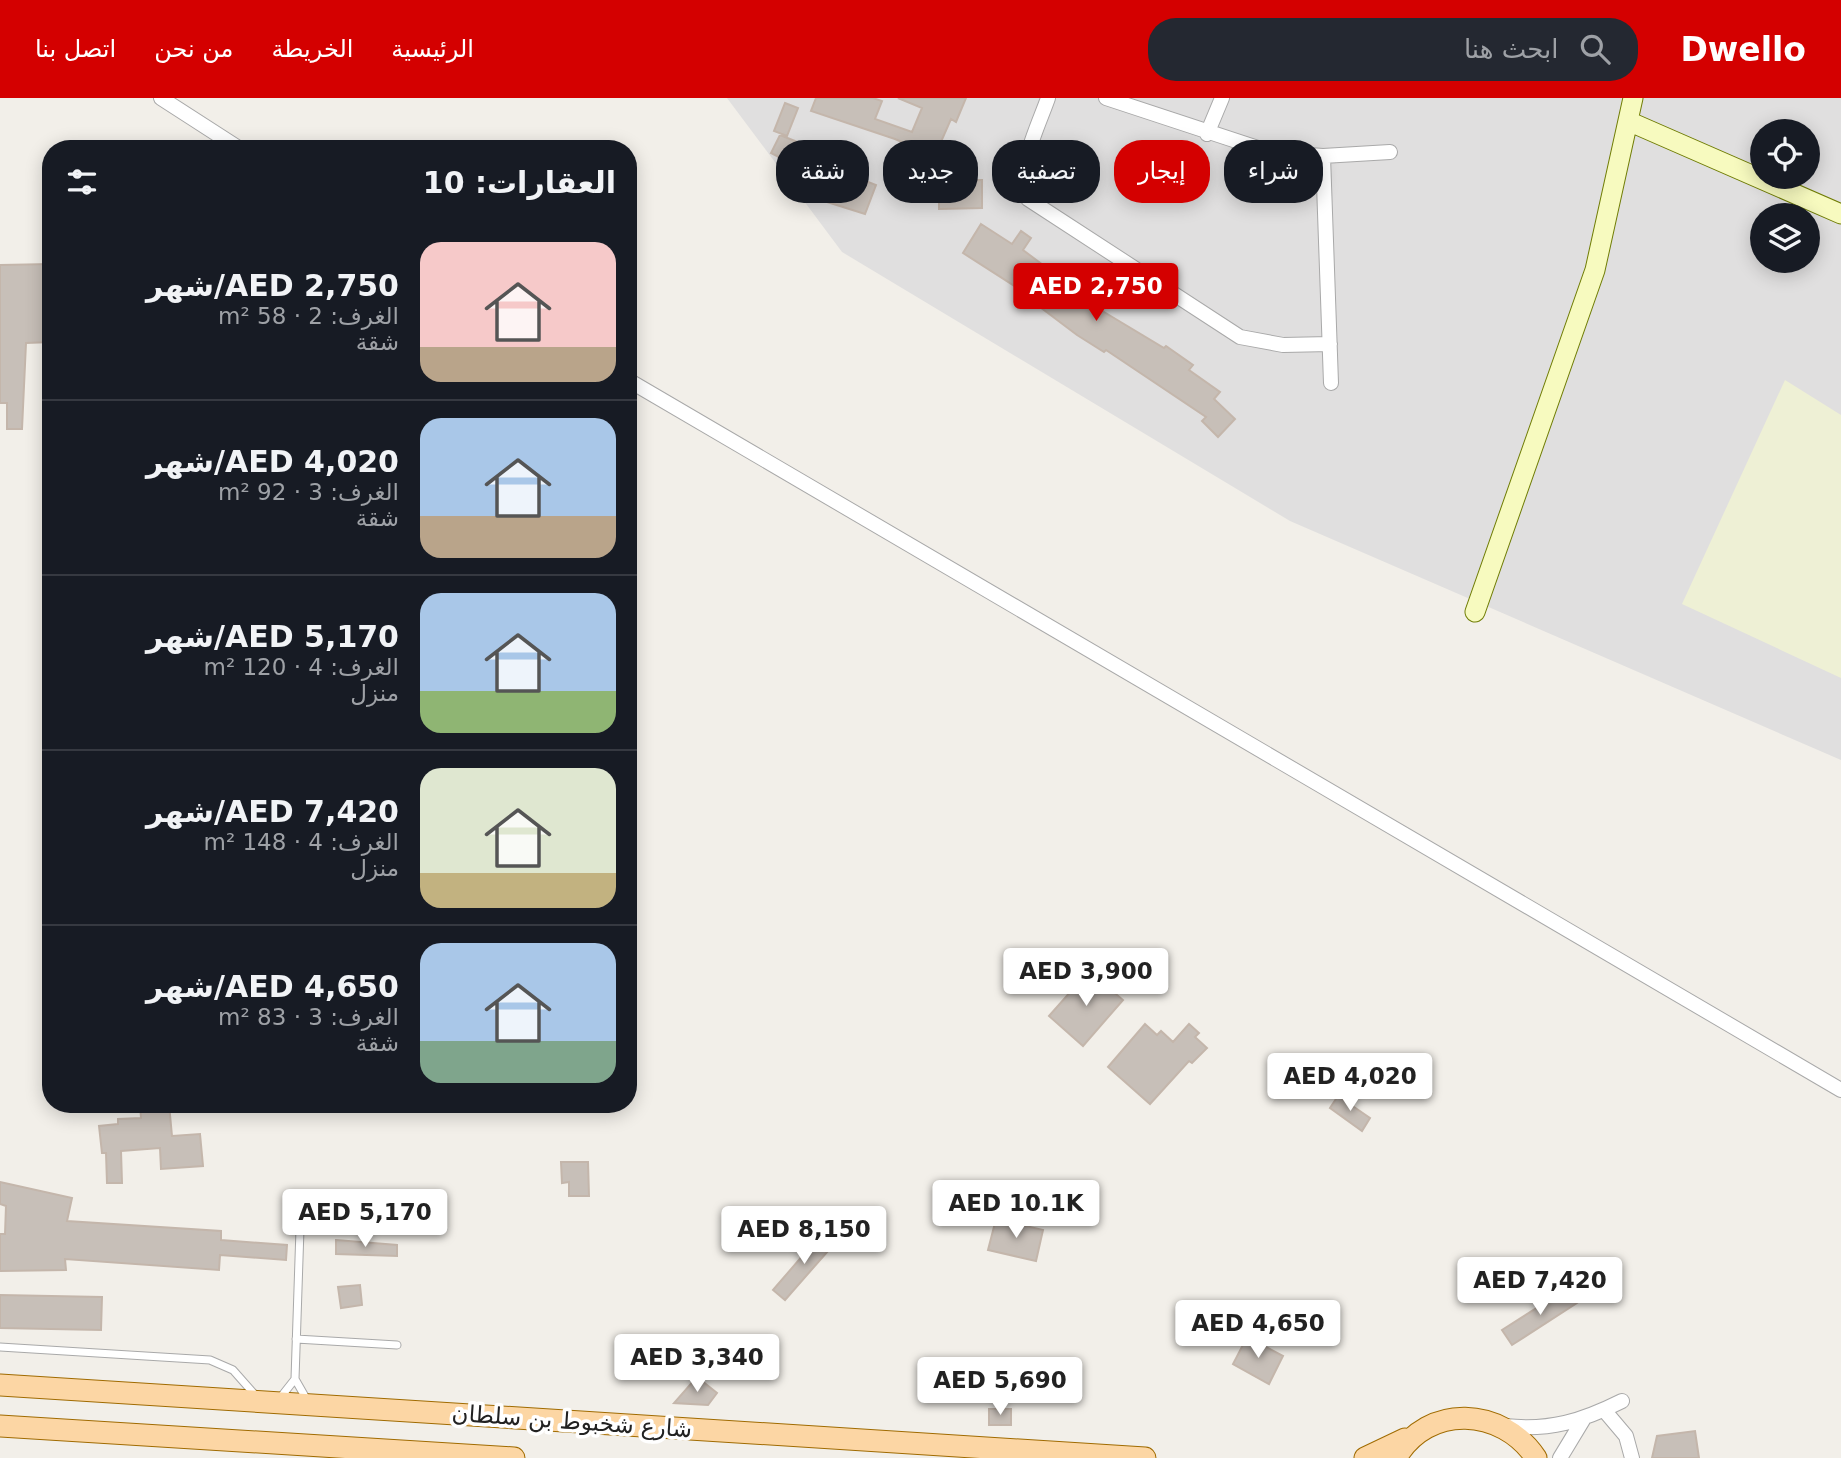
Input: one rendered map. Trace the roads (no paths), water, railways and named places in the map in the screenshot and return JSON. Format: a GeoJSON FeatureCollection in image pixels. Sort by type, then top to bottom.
{"type":"FeatureCollection","features":[{"type":"Feature","properties":{"kind":"main road","name":"شارع شخبوط بن سلطان"},"geometry":{"type":"LineString","coordinates":[[0,1385],[1145,1458]]}},
{"type":"Feature","properties":{"kind":"main road"},"geometry":{"type":"LineString","coordinates":[[1365,1458],[1425,1427],[1450,1418],[1478,1418],[1503,1426],[1525,1442],[1536,1458]]}},
{"type":"Feature","properties":{"kind":"main road","name":"شارع شخبوط بن سلطان"},"geometry":{"type":"LineString","coordinates":[[0,1426],[514,1458]]}},
{"type":"Feature","properties":{"kind":"main road"},"geometry":{"type":"LineString","coordinates":[[1396,1458],[1403,1445],[1425,1427]]}},
{"type":"Feature","properties":{"kind":"street"},"geometry":{"type":"LineString","coordinates":[[161,98],[226,140]]}},
{"type":"Feature","properties":{"kind":"street"},"geometry":{"type":"LineString","coordinates":[[1048,98],[1023,172],[1023,192],[1028,199],[1240,337],[1283,345],[1330,344]]}},
{"type":"Feature","properties":{"kind":"street"},"geometry":{"type":"LineString","coordinates":[[1106,98],[1228,140]]}},
{"type":"Feature","properties":{"kind":"street"},"geometry":{"type":"LineString","coordinates":[[1207,134],[1222,98]]}},
{"type":"Feature","properties":{"kind":"street"},"geometry":{"type":"LineString","coordinates":[[1475,612],[1595,270],[1633,98]]}},
{"type":"Feature","properties":{"kind":"street"},"geometry":{"type":"LineString","coordinates":[[1628,121],[1841,214]]}},
{"type":"Feature","properties":{"kind":"street"},"geometry":{"type":"LineString","coordinates":[[1331,383],[1323,156],[1390,152]]}},
{"type":"Feature","properties":{"kind":"street"},"geometry":{"type":"LineString","coordinates":[[637,385],[1841,1090]]}},
{"type":"Feature","properties":{"kind":"street"},"geometry":{"type":"LineString","coordinates":[[1503,1426],[1544,1428],[1583,1420],[1622,1401]]}},
{"type":"Feature","properties":{"kind":"street"},"geometry":{"type":"LineString","coordinates":[[1604,1410],[1626,1436],[1632,1458]]}},
{"type":"Feature","properties":{"kind":"street"},"geometry":{"type":"LineString","coordinates":[[1560,1458],[1583,1420]]}},
{"type":"Feature","properties":{"kind":"street"},"geometry":{"type":"LineString","coordinates":[[292,1445],[328,1458]]}},
{"type":"Feature","properties":{"kind":"lane"},"geometry":{"type":"LineString","coordinates":[[300,1229],[295,1379],[311,1405]]}},
{"type":"Feature","properties":{"kind":"lane"},"geometry":{"type":"LineString","coordinates":[[296,1339],[397,1345]]}},
{"type":"Feature","properties":{"kind":"lane"},"geometry":{"type":"LineString","coordinates":[[0,1347],[210,1360],[233,1370],[268,1402],[295,1379]]}}]}
